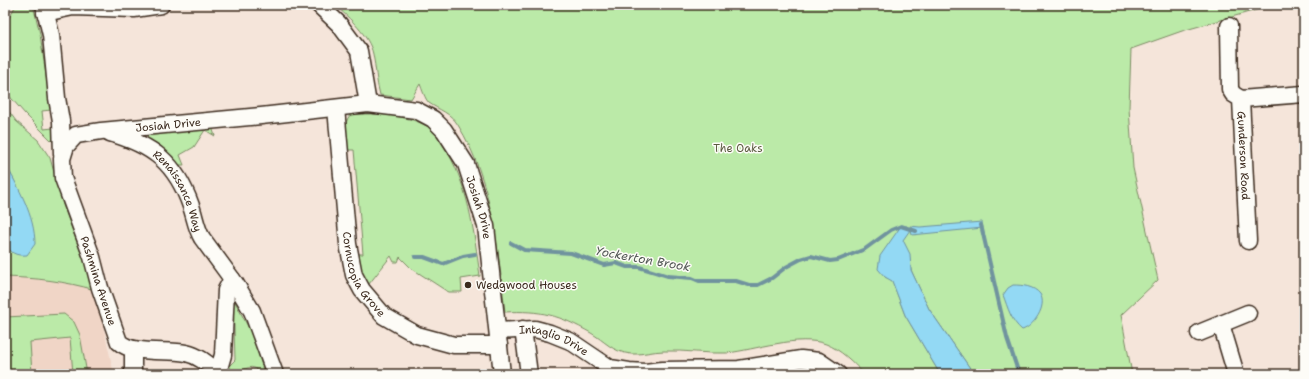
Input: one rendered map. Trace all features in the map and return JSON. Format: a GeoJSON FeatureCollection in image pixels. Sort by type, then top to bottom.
{"type":"FeatureCollection","features":[{"type":"Feature","properties":{"kind":"street"},"geometry":{"type":"LineString","coordinates":[[45,9],[73,7],[134,8],[161,5]]}},
{"type":"Feature","properties":{"kind":"street"},"geometry":{"type":"LineString","coordinates":[[319,5],[339,24],[359,51],[368,104]]}},
{"type":"Feature","properties":{"kind":"street","name":"Josiah Drive"},"geometry":{"type":"LineString","coordinates":[[45,9],[51,35],[57,98],[61,121],[62,159]]}},
{"type":"Feature","properties":{"kind":"street","name":"Gunderson Road"},"geometry":{"type":"LineString","coordinates":[[1229,26],[1230,90],[1241,99],[1248,241]]}},
{"type":"Feature","properties":{"kind":"street"},"geometry":{"type":"LineString","coordinates":[[1241,99],[1304,94]]}},
{"type":"Feature","properties":{"kind":"street","name":"Josiah Drive"},"geometry":{"type":"LineString","coordinates":[[57,98],[64,111],[76,127],[97,132],[368,104],[416,110],[433,119],[444,130],[466,164],[486,226],[502,374]]}},
{"type":"Feature","properties":{"kind":"street","name":"Cornucopia Grove"},"geometry":{"type":"LineString","coordinates":[[336,108],[348,244],[354,275],[362,290],[384,316],[417,335],[454,345],[498,338]]}},
{"type":"Feature","properties":{"kind":"street","name":"Pashmina Avenue"},"geometry":{"type":"LineString","coordinates":[[97,132],[76,135],[66,146],[62,159],[63,178],[92,257],[100,288],[119,342],[124,347],[133,349],[187,353],[201,358],[219,373]]}},
{"type":"Feature","properties":{"kind":"street","name":"Renaissance Way"},"geometry":{"type":"LineString","coordinates":[[97,132],[134,140],[150,148],[170,166],[183,187],[202,238],[232,279],[252,311],[275,374]]}},
{"type":"Feature","properties":{"kind":"street"},"geometry":{"type":"LineString","coordinates":[[219,373],[223,355],[226,290],[232,279]]}},
{"type":"Feature","properties":{"kind":"street"},"geometry":{"type":"LineString","coordinates":[[1199,333],[1248,313]]}},
{"type":"Feature","properties":{"kind":"street"},"geometry":{"type":"LineString","coordinates":[[1221,324],[1236,374]]}},
{"type":"Feature","properties":{"kind":"street"},"geometry":{"type":"LineString","coordinates":[[523,329],[529,374]]}},
{"type":"Feature","properties":{"kind":"street","name":"Intaglio Drive"},"geometry":{"type":"LineString","coordinates":[[498,338],[523,329],[535,329],[570,341],[593,358],[610,368],[629,372],[739,369],[801,359],[819,361],[834,373]]}},
{"type":"Feature","properties":{"kind":"street"},"geometry":{"type":"LineString","coordinates":[[133,349],[133,374]]}},
{"type":"Feature","properties":{"kind":"shaded area"},"geometry":{"type":"Polygon","coordinates":[[[5,277],[30,278],[77,284],[95,290],[114,374],[5,374],[5,277]]]}},
{"type":"Feature","properties":{"kind":"green space"},"geometry":{"type":"Polygon","coordinates":[[[16,5],[33,5],[40,34],[51,110],[42,111],[44,129],[53,128],[54,143],[25,114],[6,92],[5,25],[16,5]]]}},
{"type":"Feature","properties":{"kind":"green space","name":"The Oaks"},"geometry":{"type":"Polygon","coordinates":[[[335,5],[1274,5],[1182,31],[1131,49],[1129,108],[1133,168],[1158,280],[1121,315],[1132,374],[974,374],[929,309],[910,265],[885,277],[892,280],[905,315],[940,374],[864,374],[842,353],[826,344],[815,341],[790,342],[727,353],[660,351],[631,354],[614,349],[591,333],[569,322],[550,315],[529,312],[505,312],[496,239],[486,191],[479,168],[458,125],[452,117],[429,103],[420,84],[411,99],[380,95],[371,47],[358,27],[335,5]]]}},
{"type":"Feature","properties":{"kind":"green space"},"geometry":{"type":"Polygon","coordinates":[[[5,106],[16,121],[38,140],[50,158],[63,205],[95,290],[50,280],[5,277],[5,243],[17,186],[5,163],[5,106]]]}},
{"type":"Feature","properties":{"kind":"green space"},"geometry":{"type":"Polygon","coordinates":[[[371,114],[407,118],[427,126],[438,136],[452,159],[464,191],[469,208],[475,242],[480,276],[461,279],[462,292],[449,292],[445,290],[411,268],[400,257],[398,262],[394,262],[391,256],[369,284],[362,276],[356,254],[363,254],[354,150],[347,150],[345,136],[345,127],[350,115],[371,114]]]}},
{"type":"Feature","properties":{"kind":"green space"},"geometry":{"type":"Polygon","coordinates":[[[210,127],[215,136],[205,130],[194,147],[180,155],[184,165],[177,165],[146,139],[149,133],[210,127]]]}},
{"type":"Feature","properties":{"kind":"green space"},"geometry":{"type":"Polygon","coordinates":[[[233,298],[255,340],[264,374],[260,374],[252,367],[245,369],[241,374],[230,374],[230,365],[235,360],[233,298]]]}},
{"type":"Feature","properties":{"kind":"green space"},"geometry":{"type":"Polygon","coordinates":[[[64,314],[74,322],[80,335],[87,374],[73,374],[70,338],[30,342],[32,374],[5,374],[5,317],[64,314]]]}},
{"type":"Feature","properties":{"kind":"water"},"geometry":{"type":"Polygon","coordinates":[[[5,163],[25,202],[32,223],[35,244],[27,255],[13,253],[5,242],[5,163]]]}},
{"type":"Feature","properties":{"kind":"water"},"geometry":{"type":"Polygon","coordinates":[[[982,222],[983,228],[912,235],[910,226],[920,227],[982,222]]]}},
{"type":"Feature","properties":{"kind":"water"},"geometry":{"type":"Polygon","coordinates":[[[901,226],[907,226],[910,230],[903,240],[910,254],[911,270],[929,309],[974,374],[940,374],[905,315],[892,281],[885,277],[878,269],[880,256],[901,226]]]}},
{"type":"Feature","properties":{"kind":"water"},"geometry":{"type":"Polygon","coordinates":[[[1013,285],[1035,289],[1040,294],[1042,299],[1041,310],[1035,320],[1031,325],[1022,330],[1012,318],[1003,295],[1008,288],[1013,285]]]}},
{"type":"Feature","properties":{"kind":"waterway"},"geometry":{"type":"LineString","coordinates":[[981,225],[1007,338],[1019,374]]}},
{"type":"Feature","properties":{"kind":"waterway","name":"Yockerton Brook"},"geometry":{"type":"LineString","coordinates":[[511,243],[524,250],[571,253],[604,265],[616,263],[627,267],[639,267],[668,276],[692,278],[699,281],[736,281],[749,285],[758,285],[772,278],[786,267],[801,259],[811,256],[830,261],[838,260],[865,249],[891,230],[901,226],[916,231]]}},
{"type":"Feature","properties":{"kind":"waterway","name":"Yockerton Brook"},"geometry":{"type":"LineString","coordinates":[[415,257],[424,257],[443,264],[463,256],[475,254]]}},
{"type":"Feature","properties":{"kind":"place","name":"Wedgwood Houses"},"geometry":{"type":"Point","coordinates":[468,285]}}]}
